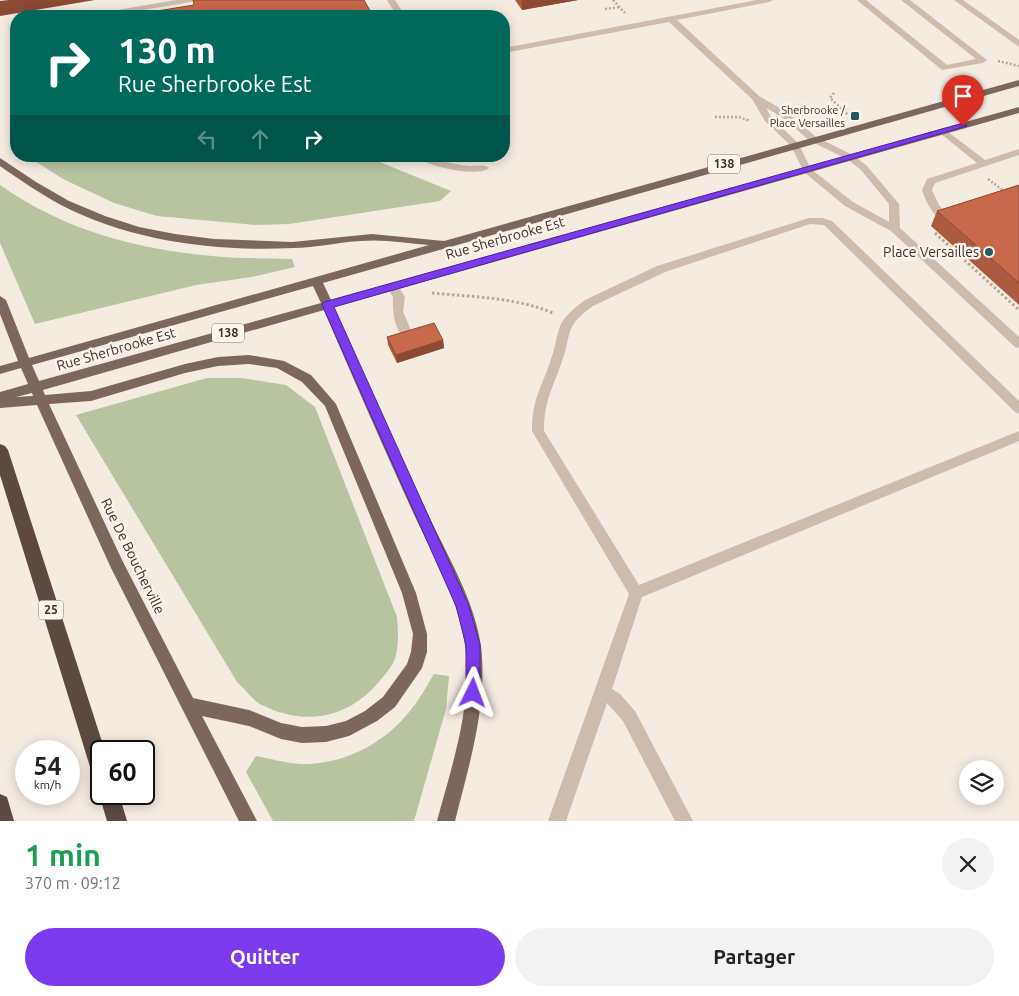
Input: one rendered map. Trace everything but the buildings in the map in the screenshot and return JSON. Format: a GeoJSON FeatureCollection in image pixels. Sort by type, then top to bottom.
{"type":"FeatureCollection","features":[{"type":"Feature","properties":{"kind":"highway","name":"25"},"geometry":{"type":"LineString","coordinates":[[0,450],[92,740]]}},
{"type":"Feature","properties":{"kind":"highway"},"geometry":{"type":"LineString","coordinates":[[0,804],[4,821]]}},
{"type":"Feature","properties":{"kind":"highway"},"geometry":{"type":"LineString","coordinates":[[112,805],[117,821]]}},
{"type":"Feature","properties":{"kind":"main road","name":"Rue Sherbrooke Est"},"geometry":{"type":"LineString","coordinates":[[4,368],[318,281],[652,184],[1019,83]]}},
{"type":"Feature","properties":{"kind":"main road","name":"Rue Sherbrooke Est"},"geometry":{"type":"LineString","coordinates":[[0,397],[1019,110]]}},
{"type":"Feature","properties":{"kind":"main road"},"geometry":{"type":"LineString","coordinates":[[0,161],[42,192],[72,208],[113,223],[166,236],[244,245],[316,244],[370,237],[447,244]]}},
{"type":"Feature","properties":{"kind":"main road"},"geometry":{"type":"LineString","coordinates":[[318,281],[458,595],[470,632],[474,660],[473,693],[465,741],[446,821]]}},
{"type":"Feature","properties":{"kind":"main road","name":"Rue De Boucherville"},"geometry":{"type":"LineString","coordinates":[[0,300],[63,453],[188,706],[248,821]]}},
{"type":"Feature","properties":{"kind":"main road"},"geometry":{"type":"LineString","coordinates":[[0,403],[90,396],[185,368],[220,360],[239,359],[278,364],[297,373],[316,387],[330,404],[409,593],[420,634],[419,652],[414,668],[389,702],[371,716],[349,728],[326,734],[302,735],[281,731],[249,718],[188,706]]}},
{"type":"Feature","properties":{"kind":"street"},"geometry":{"type":"LineString","coordinates":[[130,10],[190,0]]}},
{"type":"Feature","properties":{"kind":"street"},"geometry":{"type":"LineString","coordinates":[[510,50],[769,0]]}},
{"type":"Feature","properties":{"kind":"street"},"geometry":{"type":"LineString","coordinates":[[861,0],[945,68],[983,60],[905,0]]}},
{"type":"Feature","properties":{"kind":"street"},"geometry":{"type":"LineString","coordinates":[[958,0],[1019,44]]}},
{"type":"Feature","properties":{"kind":"street"},"geometry":{"type":"LineString","coordinates":[[671,19],[756,98],[785,115],[813,139],[850,157],[869,174],[894,204],[895,229]]}},
{"type":"Feature","properties":{"kind":"street"},"geometry":{"type":"LineString","coordinates":[[756,98],[768,119],[795,145],[807,170],[829,190],[849,204],[895,229],[1019,344]]}},
{"type":"Feature","properties":{"kind":"street"},"geometry":{"type":"LineString","coordinates":[[943,131],[983,163]]}},
{"type":"Feature","properties":{"kind":"street"},"geometry":{"type":"LineString","coordinates":[[947,220],[932,204],[927,190],[928,185],[935,179],[1019,152]]}},
{"type":"Feature","properties":{"kind":"street"},"geometry":{"type":"LineString","coordinates":[[438,162],[450,166],[475,169],[484,168]]}},
{"type":"Feature","properties":{"kind":"street"},"geometry":{"type":"LineString","coordinates":[[636,594],[538,431],[537,426],[542,394],[558,357],[569,320],[589,303],[661,269],[809,221],[822,220],[828,223],[1019,409]]}},
{"type":"Feature","properties":{"kind":"street"},"geometry":{"type":"LineString","coordinates":[[392,286],[399,297],[397,311],[406,333]]}},
{"type":"Feature","properties":{"kind":"street"},"geometry":{"type":"LineString","coordinates":[[557,821],[636,594],[1019,436]]}},
{"type":"Feature","properties":{"kind":"street"},"geometry":{"type":"LineString","coordinates":[[603,692],[618,702],[629,716],[684,821]]}},
{"type":"Feature","properties":{"kind":"path"},"geometry":{"type":"LineString","coordinates":[[613,0],[625,14]]}},
{"type":"Feature","properties":{"kind":"path"},"geometry":{"type":"LineString","coordinates":[[605,9],[620,7]]}},
{"type":"Feature","properties":{"kind":"path"},"geometry":{"type":"LineString","coordinates":[[994,60],[1019,66]]}},
{"type":"Feature","properties":{"kind":"path"},"geometry":{"type":"LineString","coordinates":[[834,93],[830,98],[851,117]]}},
{"type":"Feature","properties":{"kind":"path"},"geometry":{"type":"LineString","coordinates":[[715,116],[738,117]]}},
{"type":"Feature","properties":{"kind":"path"},"geometry":{"type":"LineString","coordinates":[[986,176],[1008,194]]}},
{"type":"Feature","properties":{"kind":"path"},"geometry":{"type":"LineString","coordinates":[[978,283],[987,279],[1019,310]]}},
{"type":"Feature","properties":{"kind":"path"},"geometry":{"type":"LineString","coordinates":[[429,293],[524,302],[569,320]]}},
{"type":"Feature","properties":{"kind":"green space"},"geometry":{"type":"Polygon","coordinates":[[[36,162],[380,162],[451,191],[440,201],[289,224],[256,225],[157,216],[114,203],[63,179],[36,162]]]}},
{"type":"Feature","properties":{"kind":"green space"},"geometry":{"type":"Polygon","coordinates":[[[0,185],[24,201],[49,214],[101,235],[183,253],[242,258],[292,259],[295,267],[252,277],[196,285],[35,324],[0,243],[0,185]]]}},
{"type":"Feature","properties":{"kind":"green space"},"geometry":{"type":"Polygon","coordinates":[[[207,378],[241,378],[286,385],[315,407],[397,617],[397,650],[391,666],[365,696],[338,712],[324,716],[309,717],[293,716],[278,712],[252,698],[237,682],[76,415],[207,378]]]}},
{"type":"Feature","properties":{"kind":"green space"},"geometry":{"type":"Polygon","coordinates":[[[434,674],[449,676],[446,709],[414,821],[273,821],[246,772],[256,756],[289,763],[309,764],[339,759],[354,754],[380,739],[403,719],[419,699],[434,674]]]}},
{"type":"Feature","properties":{"kind":"place","name":"Sherbrooke / Place Versailles"},"geometry":{"type":"Point","coordinates":[855,116]}},
{"type":"Feature","properties":{"kind":"place","name":"Place Versailles"},"geometry":{"type":"Point","coordinates":[989,252]}},
{"type":"Feature","properties":{"kind":"route"},"geometry":{"type":"LineString","coordinates":[[473,693],[473,645],[462,606],[328,305],[578,233],[790,175],[865,152],[963,126]]}}]}
